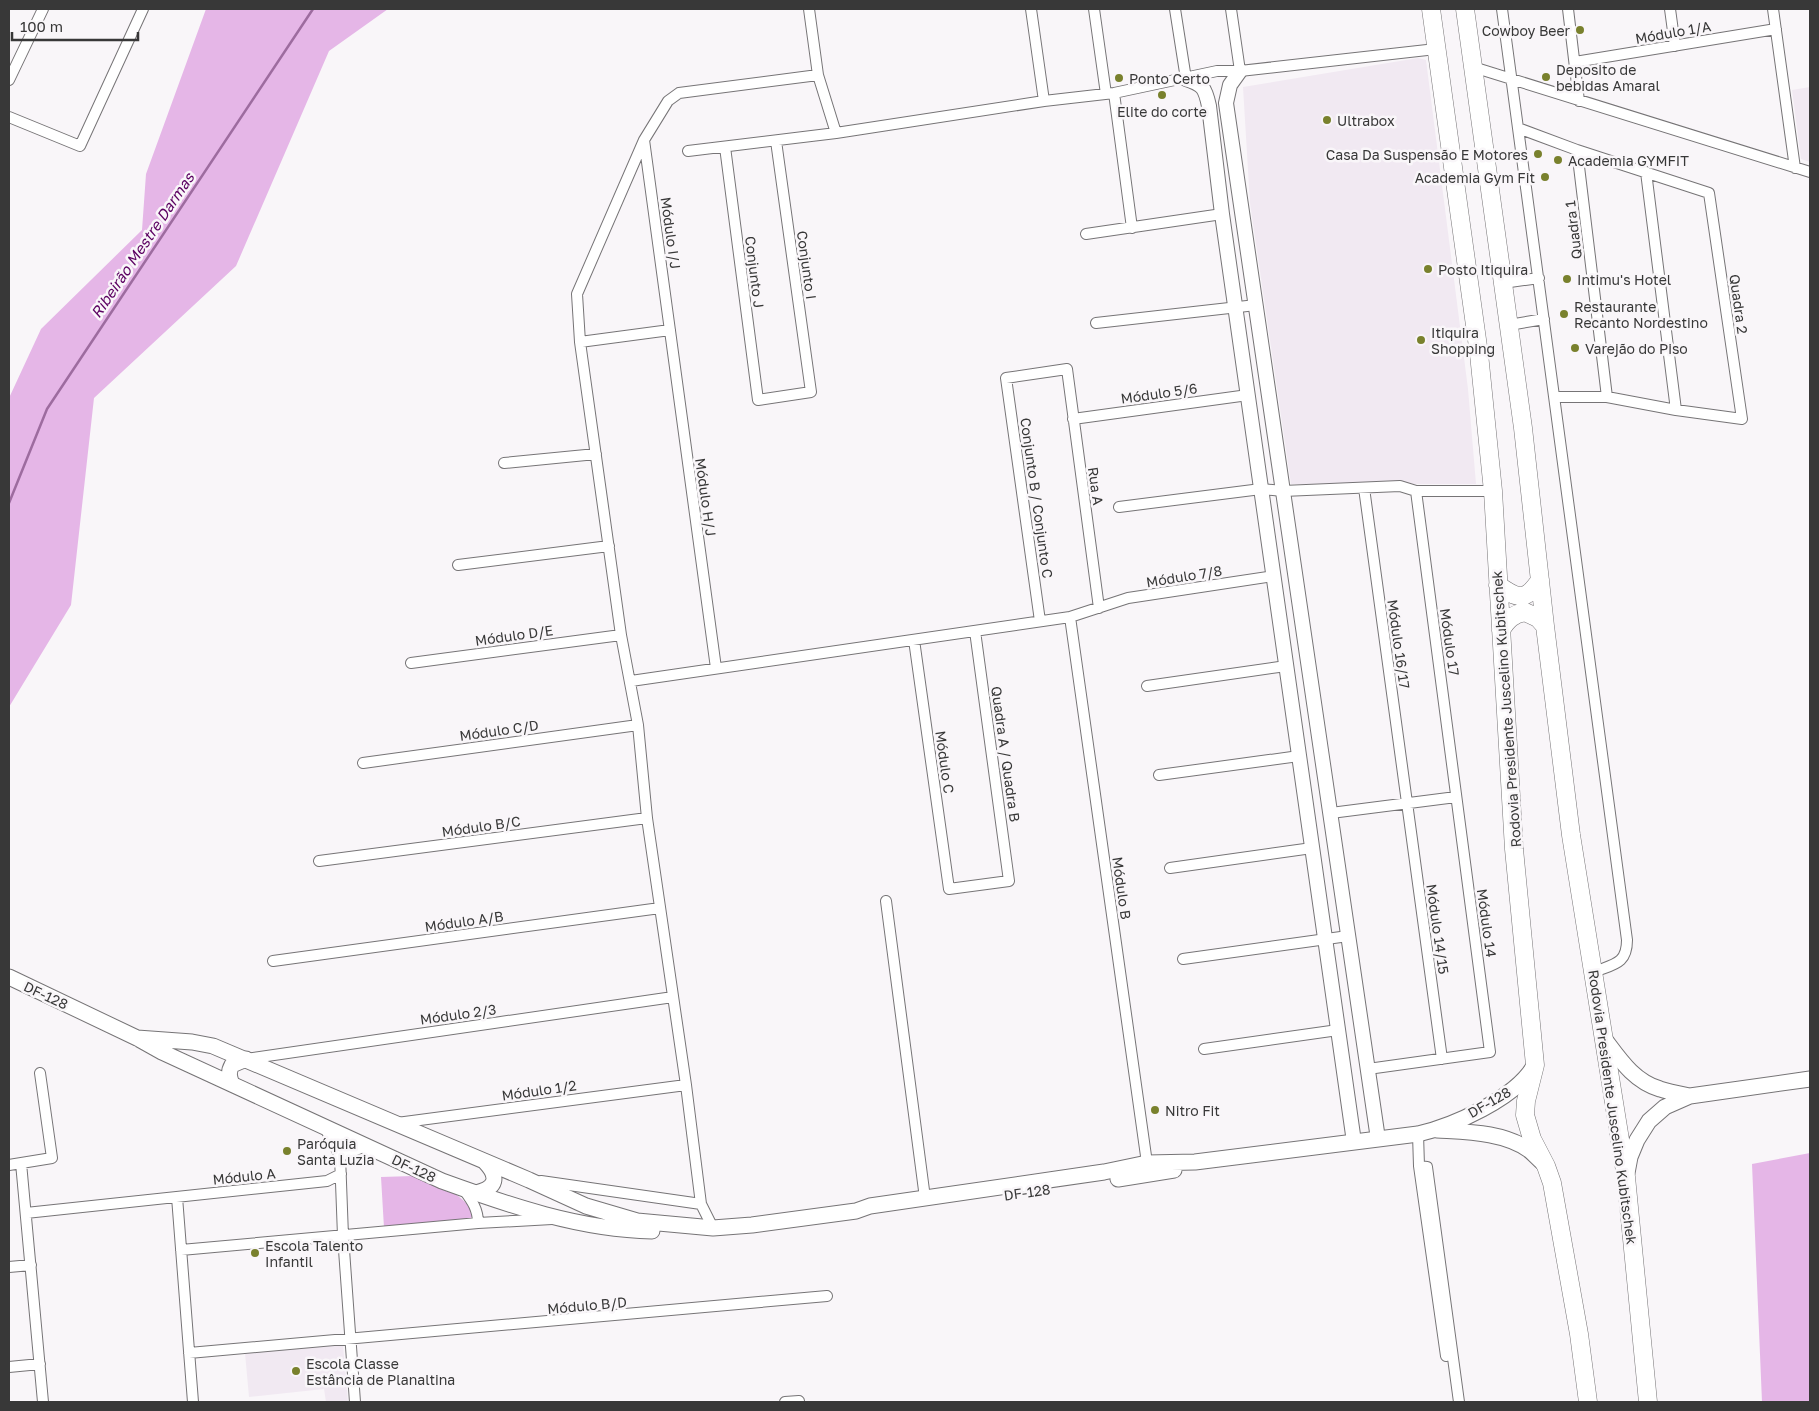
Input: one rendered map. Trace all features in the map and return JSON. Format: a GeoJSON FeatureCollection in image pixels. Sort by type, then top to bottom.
{"type":"FeatureCollection","features":[{"type":"Feature","properties":{"kind":"highway","name":"Rodovia Presidente Juscelino Kubitschek"},"geometry":{"type":"LineString","coordinates":[[1431,9],[1479,354],[1493,491],[1514,849],[1535,1065],[1526,1101],[1525,1115],[1532,1139],[1546,1166],[1552,1183],[1582,1353],[1588,1402]]}},
{"type":"Feature","properties":{"kind":"highway","name":"Rodovia Presidente Juscelino Kubitschek"},"geometry":{"type":"LineString","coordinates":[[1465,9],[1523,428],[1571,835],[1626,1177],[1648,1402]]}},
{"type":"Feature","properties":{"kind":"highway"},"geometry":{"type":"LineString","coordinates":[[1498,585],[1518,597],[1527,596],[1533,591],[1540,580]]}},
{"type":"Feature","properties":{"kind":"highway"},"geometry":{"type":"LineString","coordinates":[[1501,630],[1513,616],[1525,612],[1538,618],[1545,626]]}},
{"type":"Feature","properties":{"kind":"main road","name":"DF-128"},"geometry":{"type":"LineString","coordinates":[[9,977],[137,1038],[162,1052],[442,1181],[563,1219],[629,1230],[661,1231],[681,1226]]}},
{"type":"Feature","properties":{"kind":"main road"},"geometry":{"type":"LineString","coordinates":[[1603,1037],[1630,1072],[1644,1082],[1659,1089],[1690,1096]]}},
{"type":"Feature","properties":{"kind":"main road","name":"DF-128"},"geometry":{"type":"LineString","coordinates":[[137,1038],[205,1044],[246,1059],[586,1206],[637,1221],[713,1228],[752,1225],[856,1211],[870,1206],[980,1190],[1101,1177],[1132,1177],[1180,1169],[1195,1162]]}},
{"type":"Feature","properties":{"kind":"main road"},"geometry":{"type":"LineString","coordinates":[[232,1084],[229,1070],[232,1065],[246,1059]]}},
{"type":"Feature","properties":{"kind":"main road","name":"DF-128"},"geometry":{"type":"LineString","coordinates":[[856,1211],[871,1213],[996,1197],[1101,1177],[1147,1163],[1195,1162],[1418,1134],[1436,1130],[1485,1108],[1518,1085],[1530,1074],[1535,1065]]}},
{"type":"Feature","properties":{"kind":"main road"},"geometry":{"type":"LineString","coordinates":[[1626,1177],[1636,1140],[1649,1122],[1665,1107],[1690,1096],[1810,1079]]}},
{"type":"Feature","properties":{"kind":"main road","name":"DF-128"},"geometry":{"type":"LineString","coordinates":[[1436,1130],[1480,1134],[1507,1139],[1528,1150],[1546,1166]]}},
{"type":"Feature","properties":{"kind":"main road"},"geometry":{"type":"LineString","coordinates":[[470,1191],[490,1188],[494,1182],[491,1169],[484,1162]]}},
{"type":"Feature","properties":{"kind":"main road"},"geometry":{"type":"LineString","coordinates":[[1132,1177],[1147,1163],[1169,1171]]}},
{"type":"Feature","properties":{"kind":"main road"},"geometry":{"type":"LineString","coordinates":[[980,1190],[996,1197]]}},
{"type":"Feature","properties":{"kind":"street"},"geometry":{"type":"LineString","coordinates":[[9,80],[43,9]]}},
{"type":"Feature","properties":{"kind":"street"},"geometry":{"type":"LineString","coordinates":[[9,116],[80,146],[143,9]]}},
{"type":"Feature","properties":{"kind":"street"},"geometry":{"type":"LineString","coordinates":[[809,9],[818,75],[836,133]]}},
{"type":"Feature","properties":{"kind":"street"},"geometry":{"type":"LineString","coordinates":[[1031,9],[1044,101]]}},
{"type":"Feature","properties":{"kind":"street"},"geometry":{"type":"LineString","coordinates":[[1094,9],[1132,228]]}},
{"type":"Feature","properties":{"kind":"street"},"geometry":{"type":"LineString","coordinates":[[1174,9],[1186,79]]}},
{"type":"Feature","properties":{"kind":"street"},"geometry":{"type":"LineString","coordinates":[[1232,9],[1240,71],[1230,85],[1226,103],[1378,1139]]}},
{"type":"Feature","properties":{"kind":"street"},"geometry":{"type":"LineString","coordinates":[[1502,9],[1627,940],[1627,950],[1623,959],[1594,972]]}},
{"type":"Feature","properties":{"kind":"street"},"geometry":{"type":"LineString","coordinates":[[1568,9],[1579,101]]}},
{"type":"Feature","properties":{"kind":"street"},"geometry":{"type":"LineString","coordinates":[[1670,9],[1675,46]]}},
{"type":"Feature","properties":{"kind":"street"},"geometry":{"type":"LineString","coordinates":[[1773,9],[1795,168]]}},
{"type":"Feature","properties":{"kind":"street","name":"Módulo 1/A"},"geometry":{"type":"LineString","coordinates":[[1575,62],[1776,29]]}},
{"type":"Feature","properties":{"kind":"street"},"geometry":{"type":"LineString","coordinates":[[688,151],[836,133],[1044,101],[1110,93],[1186,79],[1217,71],[1240,71],[1436,49]]}},
{"type":"Feature","properties":{"kind":"street"},"geometry":{"type":"LineString","coordinates":[[1473,67],[1810,172]]}},
{"type":"Feature","properties":{"kind":"street"},"geometry":{"type":"LineString","coordinates":[[713,1228],[701,1204],[686,1085],[647,818],[638,726],[622,635],[580,342],[577,294],[644,140],[668,101],[679,93],[818,75]]}},
{"type":"Feature","properties":{"kind":"street"},"geometry":{"type":"LineString","coordinates":[[1186,79],[1200,84],[1206,91],[1209,106],[1222,214],[1354,1142]]}},
{"type":"Feature","properties":{"kind":"street"},"geometry":{"type":"LineString","coordinates":[[1518,128],[1577,150],[1646,172],[1676,410],[1607,397],[1555,397]]}},
{"type":"Feature","properties":{"kind":"street","name":"Módulo I/J"},"geometry":{"type":"LineString","coordinates":[[644,140],[670,330]]}},
{"type":"Feature","properties":{"kind":"street","name":"Conjunto I"},"geometry":{"type":"LineString","coordinates":[[758,400],[812,392],[776,140]]}},
{"type":"Feature","properties":{"kind":"street","name":"Conjunto J"},"geometry":{"type":"LineString","coordinates":[[725,147],[758,400]]}},
{"type":"Feature","properties":{"kind":"street","name":"Quadra 1"},"geometry":{"type":"LineString","coordinates":[[1577,150],[1607,397]]}},
{"type":"Feature","properties":{"kind":"street","name":"Quadra 2"},"geometry":{"type":"LineString","coordinates":[[1646,172],[1709,193],[1742,419],[1676,410]]}},
{"type":"Feature","properties":{"kind":"street"},"geometry":{"type":"LineString","coordinates":[[1086,234],[1222,214]]}},
{"type":"Feature","properties":{"kind":"street"},"geometry":{"type":"LineString","coordinates":[[1503,283],[1539,278]]}},
{"type":"Feature","properties":{"kind":"street"},"geometry":{"type":"LineString","coordinates":[[1096,323],[1256,305]]}},
{"type":"Feature","properties":{"kind":"street"},"geometry":{"type":"LineString","coordinates":[[1508,325],[1544,319]]}},
{"type":"Feature","properties":{"kind":"street"},"geometry":{"type":"LineString","coordinates":[[580,342],[670,330]]}},
{"type":"Feature","properties":{"kind":"street","name":"Módulo H/J"},"geometry":{"type":"LineString","coordinates":[[670,330],[716,668]]}},
{"type":"Feature","properties":{"kind":"street","name":"Rua A"},"geometry":{"type":"LineString","coordinates":[[1006,378],[1067,369],[1099,608]]}},
{"type":"Feature","properties":{"kind":"street","name":"Conjunto B / Conjunto C"},"geometry":{"type":"LineString","coordinates":[[1006,378],[1040,621]]}},
{"type":"Feature","properties":{"kind":"street","name":"Módulo 5/6"},"geometry":{"type":"LineString","coordinates":[[1073,419],[1248,395]]}},
{"type":"Feature","properties":{"kind":"street"},"geometry":{"type":"LineString","coordinates":[[504,463],[596,454]]}},
{"type":"Feature","properties":{"kind":"street"},"geometry":{"type":"LineString","coordinates":[[1119,507],[1261,489],[1283,491],[1400,486],[1416,491],[1493,491]]}},
{"type":"Feature","properties":{"kind":"street","name":"Módulo 16/17"},"geometry":{"type":"LineString","coordinates":[[1364,488],[1407,803]]}},
{"type":"Feature","properties":{"kind":"street","name":"Módulo 17"},"geometry":{"type":"LineString","coordinates":[[1416,491],[1456,797]]}},
{"type":"Feature","properties":{"kind":"street"},"geometry":{"type":"LineString","coordinates":[[458,565],[609,546]]}},
{"type":"Feature","properties":{"kind":"street","name":"Módulo 7/8"},"geometry":{"type":"LineString","coordinates":[[631,681],[1070,617],[1128,598],[1274,576]]}},
{"type":"Feature","properties":{"kind":"street","name":"Módulo B"},"geometry":{"type":"LineString","coordinates":[[1070,617],[1147,1163]]}},
{"type":"Feature","properties":{"kind":"street","name":"Quadra A / Quadra B"},"geometry":{"type":"LineString","coordinates":[[949,889],[1009,881],[975,631]]}},
{"type":"Feature","properties":{"kind":"street","name":"Módulo D/E"},"geometry":{"type":"LineString","coordinates":[[411,663],[622,635]]}},
{"type":"Feature","properties":{"kind":"street","name":"Módulo C"},"geometry":{"type":"LineString","coordinates":[[914,640],[949,889]]}},
{"type":"Feature","properties":{"kind":"street"},"geometry":{"type":"LineString","coordinates":[[1147,686],[1286,666]]}},
{"type":"Feature","properties":{"kind":"street"},"geometry":{"type":"LineString","coordinates":[[1290,696],[1313,692]]}},
{"type":"Feature","properties":{"kind":"street","name":"Módulo C/D"},"geometry":{"type":"LineString","coordinates":[[363,763],[638,726]]}},
{"type":"Feature","properties":{"kind":"street"},"geometry":{"type":"LineString","coordinates":[[1159,775],[1299,756]]}},
{"type":"Feature","properties":{"kind":"street"},"geometry":{"type":"LineString","coordinates":[[1331,812],[1456,797]]}},
{"type":"Feature","properties":{"kind":"street","name":"Módulo 14"},"geometry":{"type":"LineString","coordinates":[[1442,1058],[1490,1052],[1456,797]]}},
{"type":"Feature","properties":{"kind":"street","name":"Módulo 14/15"},"geometry":{"type":"LineString","coordinates":[[1407,803],[1442,1058]]}},
{"type":"Feature","properties":{"kind":"street","name":"Módulo B/C"},"geometry":{"type":"LineString","coordinates":[[319,862],[647,818]]}},
{"type":"Feature","properties":{"kind":"street"},"geometry":{"type":"LineString","coordinates":[[1170,868],[1312,848]]}},
{"type":"Feature","properties":{"kind":"street"},"geometry":{"type":"LineString","coordinates":[[1314,864],[1338,860]]}},
{"type":"Feature","properties":{"kind":"street"},"geometry":{"type":"LineString","coordinates":[[886,901],[925,1198]]}},
{"type":"Feature","properties":{"kind":"street","name":"Módulo A/B"},"geometry":{"type":"LineString","coordinates":[[273,961],[660,908]]}},
{"type":"Feature","properties":{"kind":"street"},"geometry":{"type":"LineString","coordinates":[[1183,958],[1348,936]]}},
{"type":"Feature","properties":{"kind":"street"},"geometry":{"type":"LineString","coordinates":[[1330,975],[1354,970]]}},
{"type":"Feature","properties":{"kind":"street","name":"Módulo 2/3"},"geometry":{"type":"LineString","coordinates":[[246,1059],[673,997]]}},
{"type":"Feature","properties":{"kind":"street"},"geometry":{"type":"LineString","coordinates":[[1204,1049],[1338,1030]]}},
{"type":"Feature","properties":{"kind":"street"},"geometry":{"type":"LineString","coordinates":[[1341,1051],[1365,1048]]}},
{"type":"Feature","properties":{"kind":"street"},"geometry":{"type":"LineString","coordinates":[[1368,1069],[1442,1058]]}},
{"type":"Feature","properties":{"kind":"street"},"geometry":{"type":"LineString","coordinates":[[9,1165],[52,1158],[40,1073]]}},
{"type":"Feature","properties":{"kind":"street","name":"Módulo 1/2"},"geometry":{"type":"LineString","coordinates":[[396,1123],[686,1085]]}},
{"type":"Feature","properties":{"kind":"street"},"geometry":{"type":"LineString","coordinates":[[324,1126],[340,1156],[343,1236],[355,1402]]}},
{"type":"Feature","properties":{"kind":"street"},"geometry":{"type":"LineString","coordinates":[[1418,1134],[1419,1166],[1453,1402]]}},
{"type":"Feature","properties":{"kind":"street"},"geometry":{"type":"LineString","coordinates":[[340,1156],[366,1146]]}},
{"type":"Feature","properties":{"kind":"street"},"geometry":{"type":"LineString","coordinates":[[21,1163],[43,1402]]}},
{"type":"Feature","properties":{"kind":"street"},"geometry":{"type":"LineString","coordinates":[[1419,1166],[1427,1167],[1459,1402]]}},
{"type":"Feature","properties":{"kind":"street","name":"Módulo A"},"geometry":{"type":"LineString","coordinates":[[26,1213],[328,1181],[341,1174]]}},
{"type":"Feature","properties":{"kind":"street"},"geometry":{"type":"LineString","coordinates":[[529,1180],[701,1204]]}},
{"type":"Feature","properties":{"kind":"street"},"geometry":{"type":"LineString","coordinates":[[470,1191],[477,1212],[478,1223]]}},
{"type":"Feature","properties":{"kind":"street"},"geometry":{"type":"LineString","coordinates":[[177,1197],[193,1402]]}},
{"type":"Feature","properties":{"kind":"street"},"geometry":{"type":"LineString","coordinates":[[181,1250],[478,1223],[563,1219]]}},
{"type":"Feature","properties":{"kind":"street"},"geometry":{"type":"LineString","coordinates":[[9,1267],[31,1265]]}},
{"type":"Feature","properties":{"kind":"street","name":"Módulo B/D"},"geometry":{"type":"LineString","coordinates":[[350,1340],[827,1296]]}},
{"type":"Feature","properties":{"kind":"street"},"geometry":{"type":"LineString","coordinates":[[189,1353],[350,1340]]}},
{"type":"Feature","properties":{"kind":"street"},"geometry":{"type":"LineString","coordinates":[[9,1367],[40,1364]]}},
{"type":"Feature","properties":{"kind":"street"},"geometry":{"type":"LineString","coordinates":[[785,1402],[798,1401]]}},
{"type":"Feature","properties":{"kind":"shaded area"},"geometry":{"type":"Polygon","coordinates":[[[206,9],[388,9],[329,51],[236,266],[94,398],[71,605],[9,707],[9,398],[41,329],[142,230],[146,174],[206,9]]]}},
{"type":"Feature","properties":{"kind":"shaded area"},"geometry":{"type":"Polygon","coordinates":[[[1418,58],[1426,60],[1468,389],[1476,484],[1291,484],[1250,203],[1243,87],[1418,58]]]}},
{"type":"Feature","properties":{"kind":"shaded area"},"geometry":{"type":"Polygon","coordinates":[[[1810,87],[1810,162],[1801,159],[1792,90],[1810,87]]]}},
{"type":"Feature","properties":{"kind":"shaded area"},"geometry":{"type":"Polygon","coordinates":[[[1810,1153],[1810,1402],[1762,1402],[1752,1164],[1810,1153]]]}},
{"type":"Feature","properties":{"kind":"shaded area"},"geometry":{"type":"Polygon","coordinates":[[[413,1176],[447,1189],[462,1199],[473,1213],[471,1219],[384,1228],[381,1177],[413,1176]]]}},
{"type":"Feature","properties":{"kind":"shaded area","name":"Escola Classe Estância de Planaltina"},"geometry":{"type":"Polygon","coordinates":[[[343,1345],[348,1402],[326,1402],[324,1389],[249,1397],[245,1353],[343,1345]]]}},
{"type":"Feature","properties":{"kind":"waterway","name":"Ribeirão Mestre Darmas"},"geometry":{"type":"LineString","coordinates":[[9,503],[47,409],[313,9]]}},
{"type":"Feature","properties":{"kind":"place","name":"Cowboy Beer"},"geometry":{"type":"Point","coordinates":[1580,30]}},
{"type":"Feature","properties":{"kind":"place","name":"Deposito de bebidas Amaral"},"geometry":{"type":"Point","coordinates":[1546,77]}},
{"type":"Feature","properties":{"kind":"place","name":"Ponto Certo"},"geometry":{"type":"Point","coordinates":[1119,78]}},
{"type":"Feature","properties":{"kind":"place","name":"Elite do corte"},"geometry":{"type":"Point","coordinates":[1162,95]}},
{"type":"Feature","properties":{"kind":"place","name":"Ultrabox"},"geometry":{"type":"Point","coordinates":[1327,120]}},
{"type":"Feature","properties":{"kind":"place","name":"Casa Da Suspensão E Motores"},"geometry":{"type":"Point","coordinates":[1538,154]}},
{"type":"Feature","properties":{"kind":"place","name":"Academia GYMFIT"},"geometry":{"type":"Point","coordinates":[1558,160]}},
{"type":"Feature","properties":{"kind":"place","name":"Academia Gym Fit"},"geometry":{"type":"Point","coordinates":[1545,177]}},
{"type":"Feature","properties":{"kind":"place","name":"Posto Itiquira"},"geometry":{"type":"Point","coordinates":[1428,269]}},
{"type":"Feature","properties":{"kind":"place","name":"Intimu's Hotel"},"geometry":{"type":"Point","coordinates":[1567,279]}},
{"type":"Feature","properties":{"kind":"place","name":"Restaurante Recanto Nordestino"},"geometry":{"type":"Point","coordinates":[1564,314]}},
{"type":"Feature","properties":{"kind":"place","name":"Itiquira Shopping"},"geometry":{"type":"Point","coordinates":[1421,340]}},
{"type":"Feature","properties":{"kind":"place","name":"Varejão do Piso"},"geometry":{"type":"Point","coordinates":[1575,348]}},
{"type":"Feature","properties":{"kind":"place","name":"Nitro Fit"},"geometry":{"type":"Point","coordinates":[1155,1110]}},
{"type":"Feature","properties":{"kind":"place","name":"Paróquia Santa Luzia"},"geometry":{"type":"Point","coordinates":[287,1151]}},
{"type":"Feature","properties":{"kind":"place","name":"Escola Talento Infantil"},"geometry":{"type":"Point","coordinates":[255,1253]}},
{"type":"Feature","properties":{"kind":"place","name":"Escola Classe Estância de Planaltina"},"geometry":{"type":"Point","coordinates":[296,1371]}}]}
